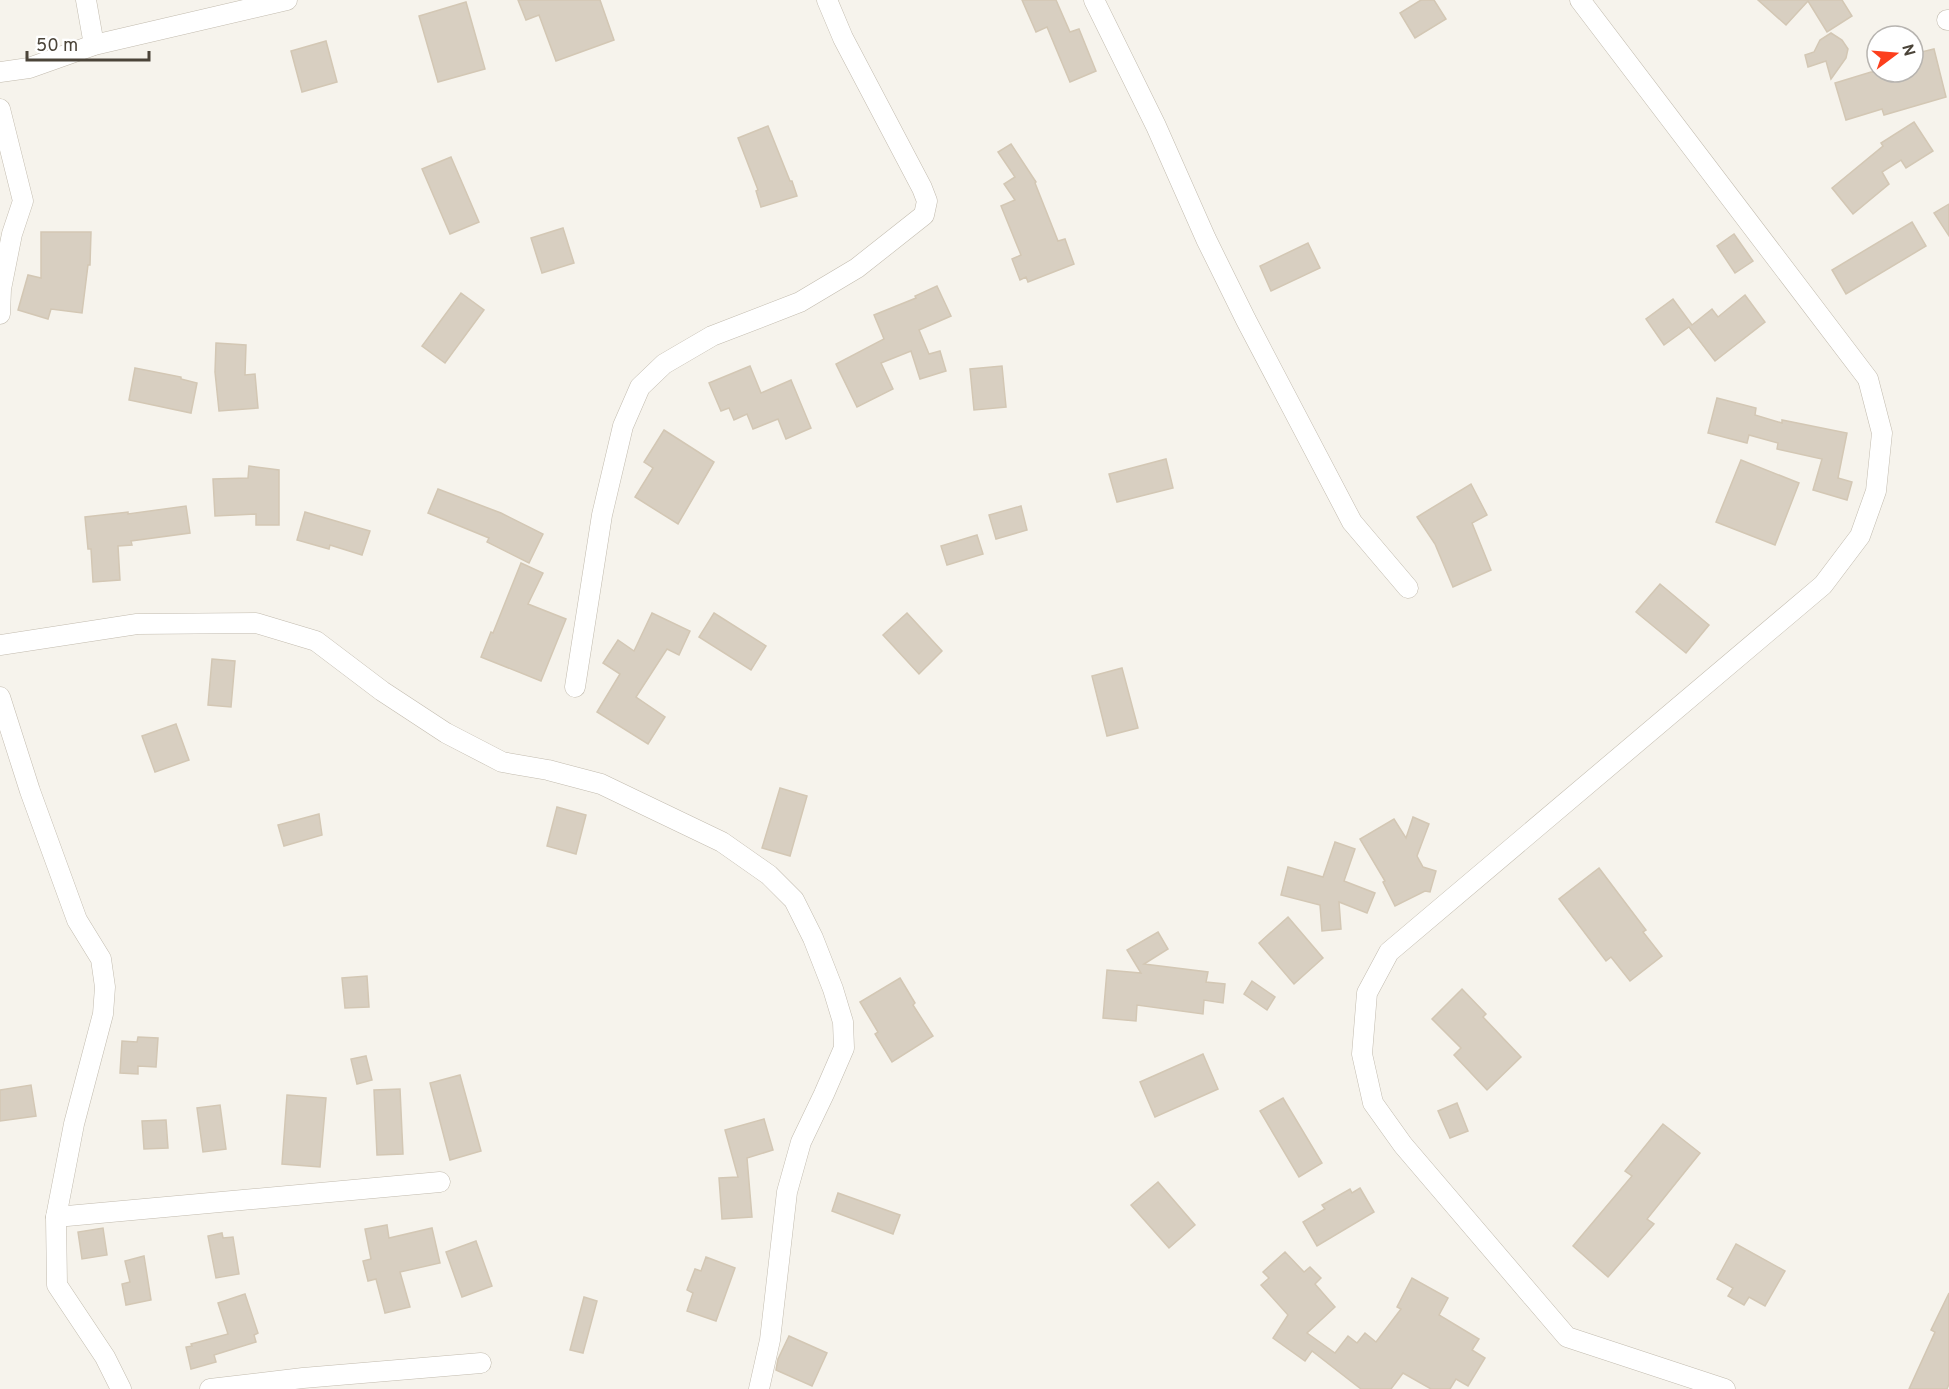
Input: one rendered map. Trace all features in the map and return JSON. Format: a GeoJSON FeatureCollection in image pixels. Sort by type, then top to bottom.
{"type":"FeatureCollection","features":[{"type":"Feature","properties":{"kind":"street"},"geometry":{"type":"LineString","coordinates":[[86,0],[94,45]]}},
{"type":"Feature","properties":{"kind":"street"},"geometry":{"type":"LineString","coordinates":[[0,72],[29,68],[94,45],[287,0]]}},
{"type":"Feature","properties":{"kind":"street"},"geometry":{"type":"LineString","coordinates":[[575,687],[602,515],[623,426],[640,387],[664,364],[712,336],[800,302],[857,268],[924,215],[927,201],[922,188],[843,38],[827,0]]}},
{"type":"Feature","properties":{"kind":"street"},"geometry":{"type":"LineString","coordinates":[[1094,0],[1156,126],[1206,239],[1246,320],[1352,522],[1408,588]]}},
{"type":"Feature","properties":{"kind":"street"},"geometry":{"type":"LineString","coordinates":[[1580,0],[1869,379],[1882,433],[1876,490],[1860,536],[1823,585],[1389,952],[1367,993],[1362,1054],[1373,1104],[1403,1145],[1567,1337],[1725,1389]]}},
{"type":"Feature","properties":{"kind":"street"},"geometry":{"type":"LineString","coordinates":[[0,110],[23,201],[12,234],[1,289],[0,314]]}},
{"type":"Feature","properties":{"kind":"street"},"geometry":{"type":"LineString","coordinates":[[0,650],[0,644],[137,624],[256,623],[316,641],[382,691],[446,733],[502,762],[548,770],[601,784],[722,842],[769,875],[794,900],[813,938],[843,1022],[844,1048],[801,1142],[787,1192],[770,1340],[759,1389]]}},
{"type":"Feature","properties":{"kind":"street"},"geometry":{"type":"LineString","coordinates":[[0,697],[30,791],[77,920],[101,959],[105,987],[103,1014],[74,1124],[56,1217],[57,1285],[105,1357],[121,1389]]}},
{"type":"Feature","properties":{"kind":"street"},"geometry":{"type":"LineString","coordinates":[[56,1217],[440,1182]]}},
{"type":"Feature","properties":{"kind":"street"},"geometry":{"type":"LineString","coordinates":[[210,1389],[305,1383],[481,1363]]}},
{"type":"Feature","properties":{"kind":"building"},"geometry":{"type":"Polygon","coordinates":[[[518,0],[600,0],[614,40],[556,61],[539,15],[526,20],[518,0]]]}},
{"type":"Feature","properties":{"kind":"building"},"geometry":{"type":"Polygon","coordinates":[[[1022,0],[1056,0],[1070,32],[1079,29],[1096,71],[1070,82],[1047,27],[1036,32],[1022,0]]]}},
{"type":"Feature","properties":{"kind":"building"},"geometry":{"type":"Polygon","coordinates":[[[1421,0],[1434,0],[1446,19],[1415,38],[1400,13],[1421,0]]]}},
{"type":"Feature","properties":{"kind":"building"},"geometry":{"type":"Polygon","coordinates":[[[1758,0],[1842,0],[1852,16],[1827,32],[1808,1],[1786,25],[1758,0]]]}},
{"type":"Feature","properties":{"kind":"building"},"geometry":{"type":"Polygon","coordinates":[[[466,2],[485,69],[438,82],[419,16],[466,2]]]}},
{"type":"Feature","properties":{"kind":"building"},"geometry":{"type":"Polygon","coordinates":[[[1831,33],[1842,40],[1848,49],[1846,58],[1831,79],[1826,61],[1808,67],[1805,55],[1814,52],[1820,40],[1831,33]]]}},
{"type":"Feature","properties":{"kind":"building"},"geometry":{"type":"Polygon","coordinates":[[[326,41],[337,82],[302,92],[291,51],[326,41]]]}},
{"type":"Feature","properties":{"kind":"building"},"geometry":{"type":"Polygon","coordinates":[[[1934,49],[1946,97],[1884,115],[1882,109],[1846,120],[1835,83],[1865,74],[1865,84],[1925,84],[1925,51],[1934,49]]]}},
{"type":"Feature","properties":{"kind":"building"},"geometry":{"type":"Polygon","coordinates":[[[1914,122],[1933,151],[1906,168],[1901,160],[1882,172],[1889,184],[1853,214],[1832,188],[1883,146],[1881,143],[1914,122]]]}},
{"type":"Feature","properties":{"kind":"building"},"geometry":{"type":"Polygon","coordinates":[[[768,126],[797,196],[761,207],[756,191],[758,190],[738,138],[768,126]]]}},
{"type":"Feature","properties":{"kind":"building"},"geometry":{"type":"Polygon","coordinates":[[[1011,144],[1036,182],[1058,241],[1065,239],[1074,264],[1028,282],[1026,277],[1020,280],[1012,259],[1021,255],[1001,206],[1015,200],[1004,184],[1015,177],[998,152],[1011,144]]]}},
{"type":"Feature","properties":{"kind":"building"},"geometry":{"type":"Polygon","coordinates":[[[451,157],[479,222],[450,234],[422,169],[451,157]]]}},
{"type":"Feature","properties":{"kind":"building"},"geometry":{"type":"Polygon","coordinates":[[[1949,204],[1949,236],[1934,213],[1949,204]]]}},
{"type":"Feature","properties":{"kind":"building"},"geometry":{"type":"Polygon","coordinates":[[[1912,222],[1926,246],[1846,294],[1832,270],[1912,222]]]}},
{"type":"Feature","properties":{"kind":"building"},"geometry":{"type":"Polygon","coordinates":[[[563,228],[574,263],[542,273],[531,238],[563,228]]]}},
{"type":"Feature","properties":{"kind":"building"},"geometry":{"type":"Polygon","coordinates":[[[41,232],[91,232],[90,265],[88,265],[82,313],[51,309],[48,319],[18,310],[28,275],[41,278],[41,232]]]}},
{"type":"Feature","properties":{"kind":"building"},"geometry":{"type":"Polygon","coordinates":[[[1734,234],[1753,261],[1735,273],[1717,246],[1734,234]]]}},
{"type":"Feature","properties":{"kind":"building"},"geometry":{"type":"Polygon","coordinates":[[[1308,243],[1320,268],[1271,291],[1260,266],[1308,243]]]}},
{"type":"Feature","properties":{"kind":"building"},"geometry":{"type":"Polygon","coordinates":[[[937,286],[951,316],[919,330],[929,354],[940,351],[946,371],[920,379],[911,351],[881,363],[893,389],[857,407],[836,364],[884,339],[874,315],[916,298],[915,296],[937,286]]]}},
{"type":"Feature","properties":{"kind":"building"},"geometry":{"type":"Polygon","coordinates":[[[461,293],[484,310],[445,363],[422,346],[461,293]]]}},
{"type":"Feature","properties":{"kind":"building"},"geometry":{"type":"Polygon","coordinates":[[[1745,295],[1765,322],[1715,361],[1689,327],[1664,345],[1646,319],[1673,299],[1692,325],[1712,309],[1718,317],[1745,295]]]}},
{"type":"Feature","properties":{"kind":"building"},"geometry":{"type":"Polygon","coordinates":[[[216,343],[246,345],[245,375],[255,374],[258,408],[219,411],[215,372],[216,343]]]}},
{"type":"Feature","properties":{"kind":"building"},"geometry":{"type":"Polygon","coordinates":[[[750,366],[761,393],[791,380],[811,428],[786,439],[778,419],[753,429],[747,414],[734,420],[729,408],[721,411],[709,383],[750,366]]]}},
{"type":"Feature","properties":{"kind":"building"},"geometry":{"type":"Polygon","coordinates":[[[1002,366],[1006,407],[974,410],[970,369],[1002,366]]]}},
{"type":"Feature","properties":{"kind":"building"},"geometry":{"type":"Polygon","coordinates":[[[135,368],[181,377],[181,379],[197,383],[191,413],[129,400],[135,368]]]}},
{"type":"Feature","properties":{"kind":"building"},"geometry":{"type":"Polygon","coordinates":[[[1717,398],[1756,408],[1755,415],[1782,423],[1782,420],[1847,433],[1838,478],[1852,482],[1847,500],[1813,490],[1822,459],[1777,449],[1778,443],[1749,435],[1747,443],[1708,433],[1717,398]]]}},
{"type":"Feature","properties":{"kind":"building"},"geometry":{"type":"Polygon","coordinates":[[[664,430],[714,462],[678,524],[635,497],[653,468],[644,462],[664,430]]]}},
{"type":"Feature","properties":{"kind":"building"},"geometry":{"type":"Polygon","coordinates":[[[1166,459],[1173,488],[1117,502],[1109,474],[1166,459]]]}},
{"type":"Feature","properties":{"kind":"building"},"geometry":{"type":"Polygon","coordinates":[[[1741,460],[1799,483],[1775,545],[1716,522],[1741,460]]]}},
{"type":"Feature","properties":{"kind":"building"},"geometry":{"type":"Polygon","coordinates":[[[249,466],[279,470],[279,525],[256,525],[256,514],[215,516],[213,479],[248,478],[249,466]]]}},
{"type":"Feature","properties":{"kind":"building"},"geometry":{"type":"Polygon","coordinates":[[[1471,484],[1487,515],[1472,523],[1491,570],[1453,587],[1435,544],[1417,517],[1471,484]]]}},
{"type":"Feature","properties":{"kind":"building"},"geometry":{"type":"Polygon","coordinates":[[[438,489],[501,513],[543,534],[529,563],[487,542],[489,538],[428,513],[438,489]]]}},
{"type":"Feature","properties":{"kind":"building"},"geometry":{"type":"Polygon","coordinates":[[[186,506],[190,533],[131,541],[132,545],[118,546],[120,580],[93,582],[91,549],[88,549],[85,517],[186,506]]]}},
{"type":"Feature","properties":{"kind":"building"},"geometry":{"type":"Polygon","coordinates":[[[1021,506],[1027,530],[996,539],[989,515],[1021,506]]]}},
{"type":"Feature","properties":{"kind":"building"},"geometry":{"type":"Polygon","coordinates":[[[305,512],[370,531],[362,555],[330,545],[329,549],[297,540],[305,512]]]}},
{"type":"Feature","properties":{"kind":"building"},"geometry":{"type":"Polygon","coordinates":[[[977,535],[983,554],[947,565],[941,546],[977,535]]]}},
{"type":"Feature","properties":{"kind":"building"},"geometry":{"type":"Polygon","coordinates":[[[521,563],[543,573],[528,604],[566,619],[541,681],[481,657],[521,563]]]}},
{"type":"Feature","properties":{"kind":"building"},"geometry":{"type":"Polygon","coordinates":[[[1660,584],[1709,625],[1686,653],[1636,612],[1660,584]]]}},
{"type":"Feature","properties":{"kind":"building"},"geometry":{"type":"Polygon","coordinates":[[[652,613],[690,631],[679,655],[667,649],[636,697],[665,717],[648,744],[597,712],[620,674],[603,663],[618,640],[634,651],[652,613]]]}},
{"type":"Feature","properties":{"kind":"building"},"geometry":{"type":"Polygon","coordinates":[[[714,613],[766,646],[751,670],[699,637],[714,613]]]}},
{"type":"Feature","properties":{"kind":"building"},"geometry":{"type":"Polygon","coordinates":[[[907,613],[942,651],[919,674],[883,635],[907,613]]]}},
{"type":"Feature","properties":{"kind":"building"},"geometry":{"type":"Polygon","coordinates":[[[212,659],[235,661],[231,707],[208,705],[212,659]]]}},
{"type":"Feature","properties":{"kind":"building"},"geometry":{"type":"Polygon","coordinates":[[[1122,668],[1138,728],[1107,736],[1092,676],[1122,668]]]}},
{"type":"Feature","properties":{"kind":"building"},"geometry":{"type":"Polygon","coordinates":[[[176,724],[189,760],[155,772],[142,736],[176,724]]]}},
{"type":"Feature","properties":{"kind":"building"},"geometry":{"type":"Polygon","coordinates":[[[780,788],[807,796],[790,856],[762,848],[780,788]]]}},
{"type":"Feature","properties":{"kind":"building"},"geometry":{"type":"Polygon","coordinates":[[[557,807],[586,815],[576,854],[547,846],[557,807]]]}},
{"type":"Feature","properties":{"kind":"building"},"geometry":{"type":"Polygon","coordinates":[[[319,814],[322,835],[284,846],[278,825],[319,814]]]}},
{"type":"Feature","properties":{"kind":"building"},"geometry":{"type":"Polygon","coordinates":[[[1413,817],[1429,824],[1417,856],[1423,867],[1436,871],[1430,892],[1425,891],[1395,906],[1383,882],[1385,881],[1360,839],[1394,819],[1406,838],[1413,817]]]}},
{"type":"Feature","properties":{"kind":"building"},"geometry":{"type":"Polygon","coordinates":[[[1335,842],[1355,849],[1344,881],[1375,893],[1367,913],[1339,902],[1341,929],[1322,931],[1320,905],[1281,895],[1288,867],[1323,877],[1335,842]]]}},
{"type":"Feature","properties":{"kind":"building"},"geometry":{"type":"Polygon","coordinates":[[[1599,868],[1646,930],[1643,932],[1662,956],[1630,981],[1611,957],[1606,961],[1559,899],[1599,868]]]}},
{"type":"Feature","properties":{"kind":"building"},"geometry":{"type":"Polygon","coordinates":[[[1288,917],[1323,958],[1294,984],[1259,943],[1288,917]]]}},
{"type":"Feature","properties":{"kind":"building"},"geometry":{"type":"Polygon","coordinates":[[[1158,932],[1168,949],[1144,964],[1208,972],[1206,982],[1225,984],[1223,1003],[1204,1000],[1203,1014],[1137,1005],[1136,1021],[1103,1018],[1107,970],[1141,973],[1127,950],[1158,932]]]}},
{"type":"Feature","properties":{"kind":"building"},"geometry":{"type":"Polygon","coordinates":[[[367,976],[369,1007],[345,1008],[342,978],[367,976]]]}},
{"type":"Feature","properties":{"kind":"building"},"geometry":{"type":"Polygon","coordinates":[[[900,978],[915,1003],[913,1005],[933,1036],[892,1062],[875,1034],[878,1032],[860,1002],[900,978]]]}},
{"type":"Feature","properties":{"kind":"building"},"geometry":{"type":"Polygon","coordinates":[[[1252,981],[1275,997],[1267,1010],[1244,994],[1252,981]]]}},
{"type":"Feature","properties":{"kind":"building"},"geometry":{"type":"Polygon","coordinates":[[[1462,989],[1486,1014],[1483,1017],[1521,1057],[1487,1090],[1454,1055],[1461,1048],[1432,1019],[1462,989]]]}},
{"type":"Feature","properties":{"kind":"building"},"geometry":{"type":"Polygon","coordinates":[[[138,1037],[158,1038],[156,1067],[138,1066],[138,1074],[120,1073],[122,1041],[137,1042],[138,1037]]]}},
{"type":"Feature","properties":{"kind":"building"},"geometry":{"type":"Polygon","coordinates":[[[1203,1054],[1218,1089],[1155,1117],[1140,1082],[1203,1054]]]}},
{"type":"Feature","properties":{"kind":"building"},"geometry":{"type":"Polygon","coordinates":[[[366,1056],[372,1080],[357,1084],[351,1059],[366,1056]]]}},
{"type":"Feature","properties":{"kind":"building"},"geometry":{"type":"Polygon","coordinates":[[[460,1075],[481,1151],[450,1160],[430,1083],[460,1075]]]}},
{"type":"Feature","properties":{"kind":"building"},"geometry":{"type":"Polygon","coordinates":[[[31,1085],[36,1116],[0,1121],[0,1090],[31,1085]]]}},
{"type":"Feature","properties":{"kind":"building"},"geometry":{"type":"Polygon","coordinates":[[[400,1089],[403,1154],[377,1155],[374,1090],[400,1089]]]}},
{"type":"Feature","properties":{"kind":"building"},"geometry":{"type":"Polygon","coordinates":[[[287,1095],[326,1098],[320,1167],[282,1164],[287,1095]]]}},
{"type":"Feature","properties":{"kind":"building"},"geometry":{"type":"Polygon","coordinates":[[[1283,1098],[1322,1163],[1299,1177],[1260,1111],[1283,1098]]]}},
{"type":"Feature","properties":{"kind":"building"},"geometry":{"type":"Polygon","coordinates":[[[1457,1103],[1468,1131],[1450,1138],[1438,1111],[1457,1103]]]}},
{"type":"Feature","properties":{"kind":"building"},"geometry":{"type":"Polygon","coordinates":[[[220,1105],[226,1149],[203,1152],[197,1108],[220,1105]]]}},
{"type":"Feature","properties":{"kind":"building"},"geometry":{"type":"Polygon","coordinates":[[[764,1119],[773,1150],[747,1158],[752,1217],[722,1219],[719,1178],[738,1177],[725,1130],[764,1119]]]}},
{"type":"Feature","properties":{"kind":"building"},"geometry":{"type":"Polygon","coordinates":[[[166,1120],[168,1148],[144,1149],[142,1121],[166,1120]]]}},
{"type":"Feature","properties":{"kind":"building"},"geometry":{"type":"Polygon","coordinates":[[[1663,1124],[1700,1153],[1647,1219],[1654,1224],[1608,1277],[1573,1246],[1632,1176],[1625,1171],[1663,1124]]]}},
{"type":"Feature","properties":{"kind":"building"},"geometry":{"type":"Polygon","coordinates":[[[1158,1182],[1195,1225],[1169,1248],[1131,1205],[1158,1182]]]}},
{"type":"Feature","properties":{"kind":"building"},"geometry":{"type":"Polygon","coordinates":[[[1360,1188],[1374,1212],[1317,1246],[1303,1222],[1325,1209],[1322,1205],[1350,1189],[1352,1193],[1360,1188]]]}},
{"type":"Feature","properties":{"kind":"building"},"geometry":{"type":"Polygon","coordinates":[[[838,1193],[900,1215],[893,1234],[832,1211],[838,1193]]]}},
{"type":"Feature","properties":{"kind":"building"},"geometry":{"type":"Polygon","coordinates":[[[387,1225],[389,1238],[432,1228],[440,1263],[400,1272],[410,1307],[385,1313],[376,1279],[368,1281],[363,1261],[371,1259],[365,1229],[387,1225]]]}},
{"type":"Feature","properties":{"kind":"building"},"geometry":{"type":"Polygon","coordinates":[[[103,1228],[107,1255],[82,1259],[78,1232],[103,1228]]]}},
{"type":"Feature","properties":{"kind":"building"},"geometry":{"type":"Polygon","coordinates":[[[222,1233],[223,1238],[233,1237],[239,1274],[216,1278],[208,1236],[222,1233]]]}},
{"type":"Feature","properties":{"kind":"building"},"geometry":{"type":"Polygon","coordinates":[[[476,1241],[492,1286],[462,1297],[446,1252],[476,1241]]]}},
{"type":"Feature","properties":{"kind":"building"},"geometry":{"type":"Polygon","coordinates":[[[1736,1244],[1785,1271],[1765,1306],[1749,1297],[1744,1305],[1728,1296],[1733,1288],[1717,1279],[1736,1244]]]}},
{"type":"Feature","properties":{"kind":"building"},"geometry":{"type":"Polygon","coordinates":[[[1285,1252],[1304,1272],[1310,1267],[1321,1278],[1315,1284],[1335,1307],[1307,1333],[1335,1353],[1348,1336],[1357,1343],[1365,1333],[1376,1342],[1401,1309],[1397,1307],[1412,1278],[1448,1298],[1439,1315],[1479,1339],[1472,1350],[1485,1358],[1468,1386],[1456,1379],[1450,1389],[1431,1389],[1403,1373],[1391,1389],[1361,1389],[1312,1351],[1305,1361],[1273,1338],[1288,1315],[1261,1285],[1269,1278],[1263,1272],[1285,1252]]]}},
{"type":"Feature","properties":{"kind":"building"},"geometry":{"type":"Polygon","coordinates":[[[144,1256],[151,1300],[126,1305],[122,1284],[130,1282],[125,1261],[144,1256]]]}},
{"type":"Feature","properties":{"kind":"building"},"geometry":{"type":"Polygon","coordinates":[[[706,1257],[735,1268],[716,1321],[687,1311],[693,1293],[687,1290],[695,1269],[701,1271],[706,1257]]]}},
{"type":"Feature","properties":{"kind":"building"},"geometry":{"type":"Polygon","coordinates":[[[1949,1293],[1949,1384],[1947,1389],[1909,1389],[1935,1332],[1931,1330],[1949,1293]]]}},
{"type":"Feature","properties":{"kind":"building"},"geometry":{"type":"Polygon","coordinates":[[[245,1294],[258,1333],[254,1335],[256,1342],[214,1355],[216,1362],[191,1369],[186,1347],[228,1334],[218,1303],[245,1294]]]}},
{"type":"Feature","properties":{"kind":"building"},"geometry":{"type":"Polygon","coordinates":[[[584,1297],[597,1301],[583,1353],[570,1350],[584,1297]]]}},
{"type":"Feature","properties":{"kind":"building"},"geometry":{"type":"Polygon","coordinates":[[[789,1336],[827,1353],[812,1386],[776,1370],[778,1359],[789,1336]]]}}]}
